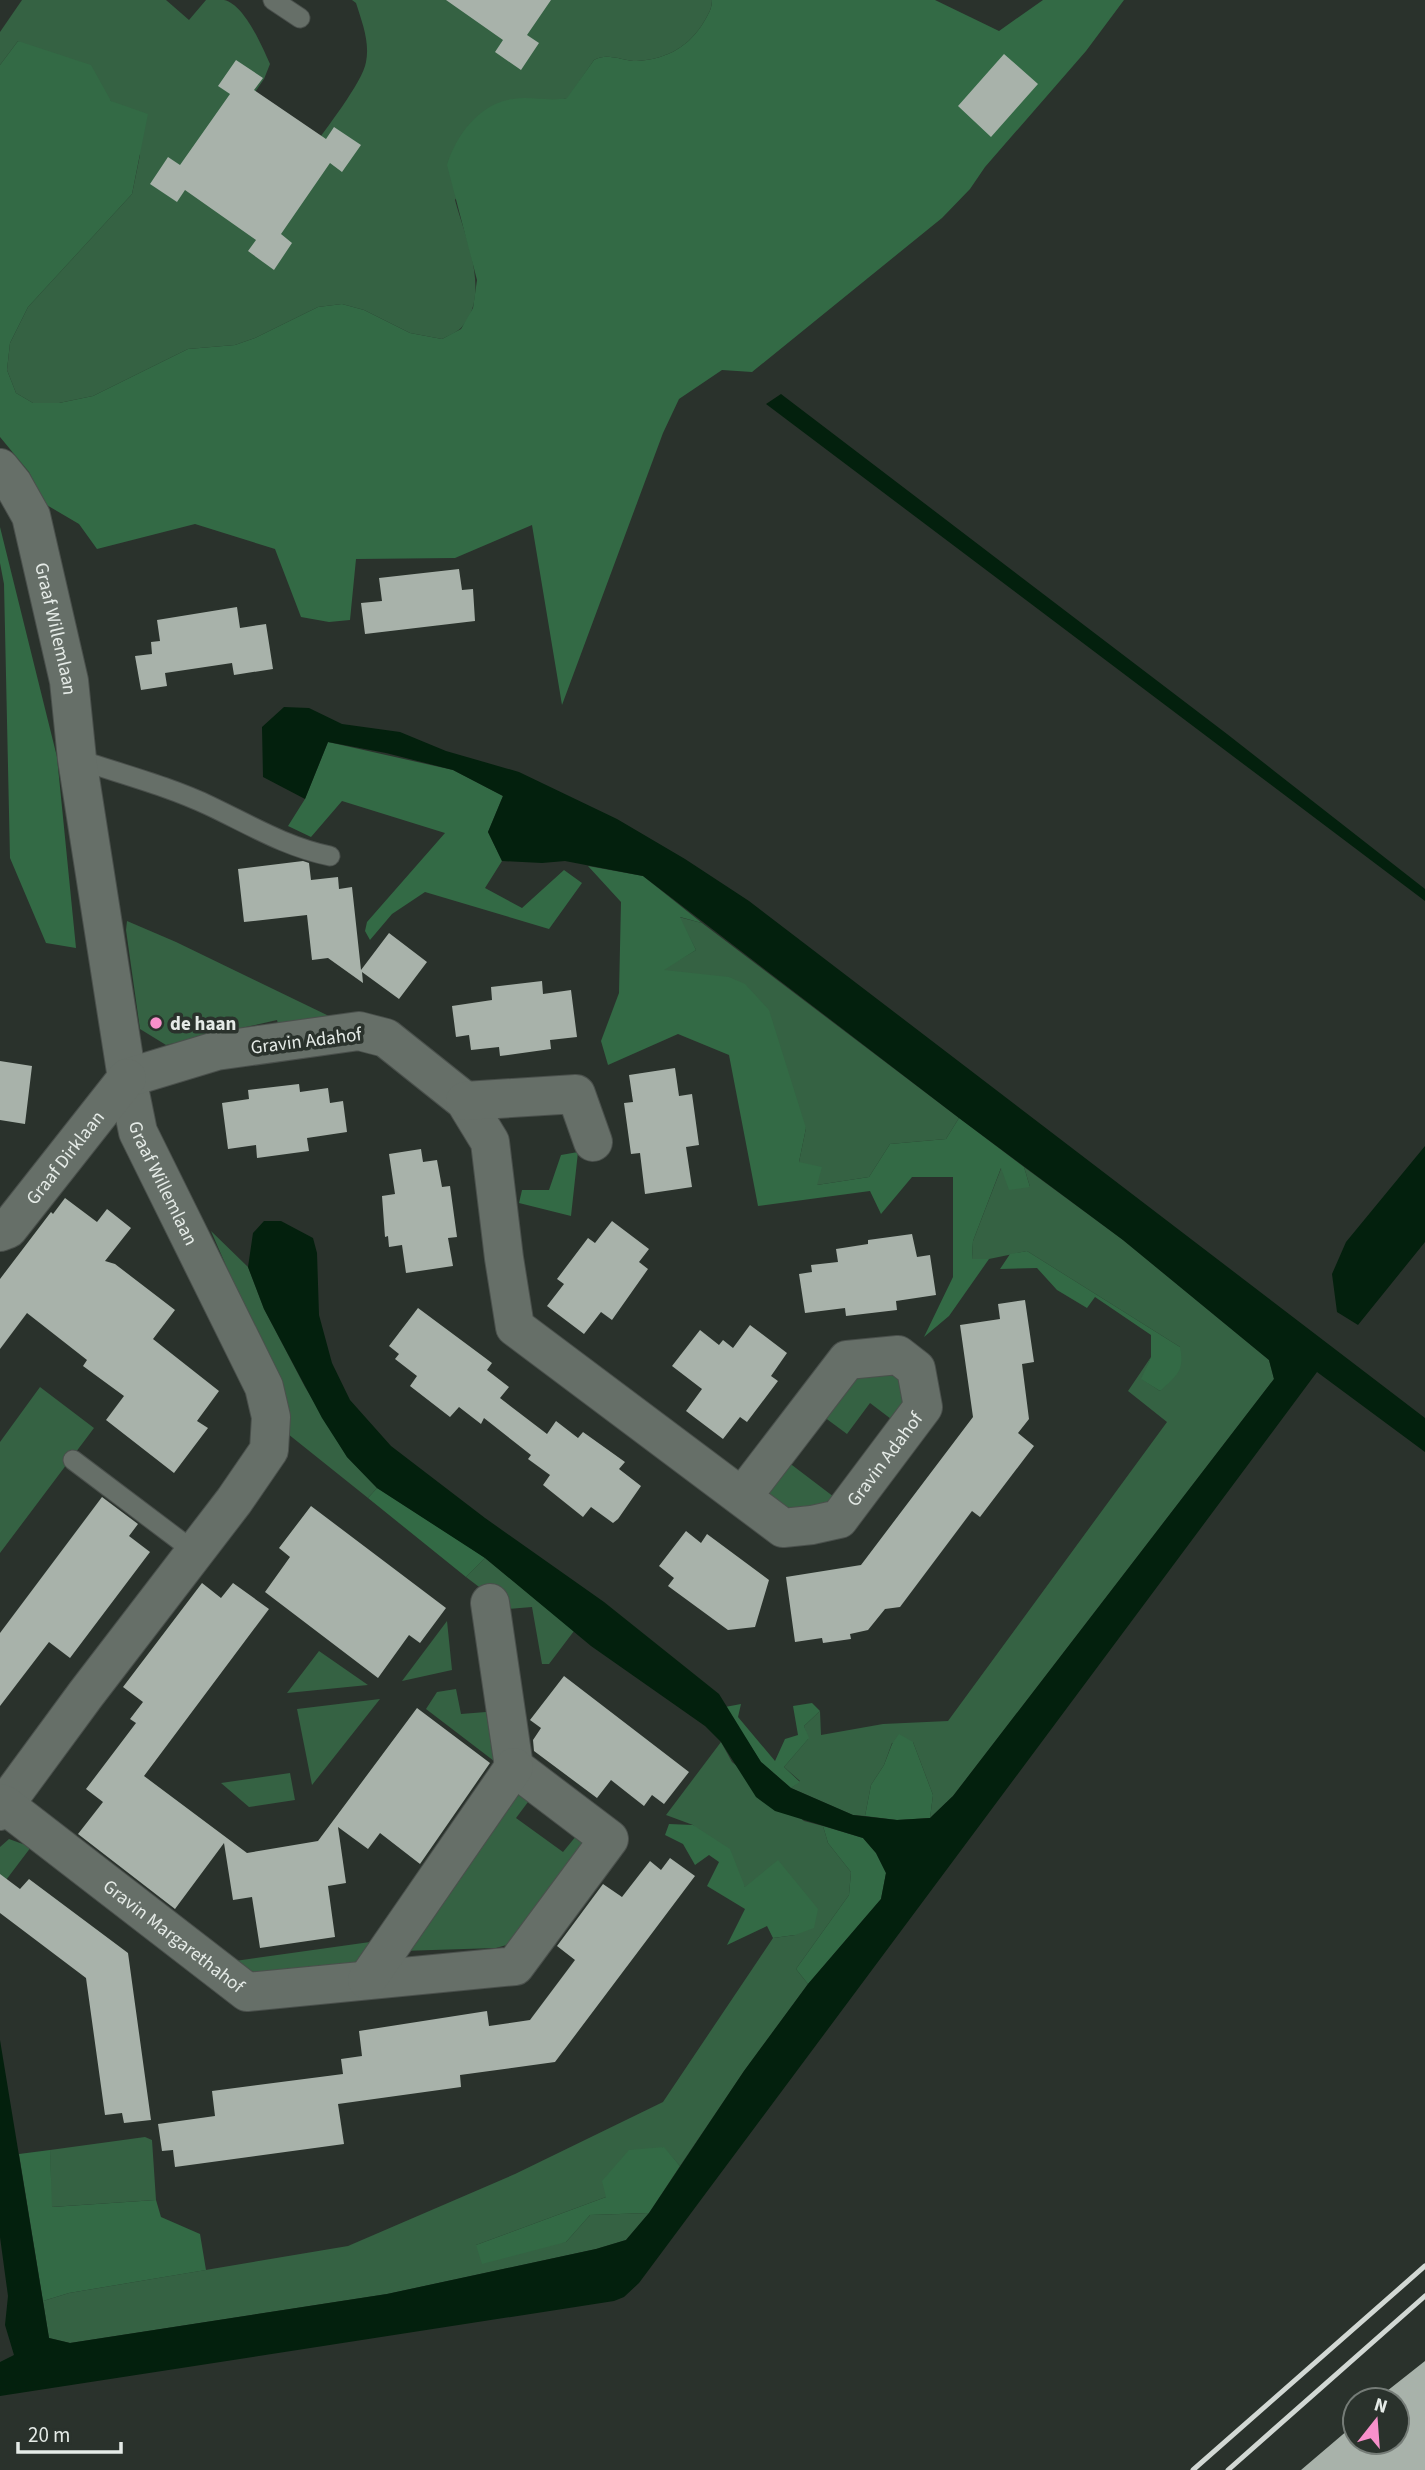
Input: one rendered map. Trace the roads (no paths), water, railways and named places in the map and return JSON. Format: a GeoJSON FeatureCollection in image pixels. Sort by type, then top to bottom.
{"type":"FeatureCollection","features":[{"type":"Feature","properties":{"kind":"street","name":"Graaf Willemlaan"},"geometry":{"type":"LineString","coordinates":[[0,468],[13,484],[31,516],[69,681],[77,759],[127,1078],[138,1132],[264,1387],[271,1417],[269,1450],[234,1501],[2,1806]]}},
{"type":"Feature","properties":{"kind":"street","name":"Gravin Adahof"},"geometry":{"type":"LineString","coordinates":[[127,1078],[216,1051],[359,1031],[386,1038],[465,1101],[490,1142],[515,1327],[783,1528],[839,1519],[923,1407],[916,1368],[898,1355],[847,1360],[742,1497]]}},
{"type":"Feature","properties":{"kind":"street","name":"Graaf Dirklaan"},"geometry":{"type":"LineString","coordinates":[[0,1232],[8,1229],[127,1078]]}},
{"type":"Feature","properties":{"kind":"street"},"geometry":{"type":"LineString","coordinates":[[465,1101],[576,1094],[593,1142]]}},
{"type":"Feature","properties":{"kind":"street"},"geometry":{"type":"LineString","coordinates":[[367,1980],[514,1767],[490,1603]]}},
{"type":"Feature","properties":{"kind":"street","name":"Gravin Margarethahof"},"geometry":{"type":"LineString","coordinates":[[2,1806],[247,1992],[514,1966],[609,1839],[514,1767]]}},
{"type":"Feature","properties":{"kind":"lane"},"geometry":{"type":"LineString","coordinates":[[273,0],[300,18]]}},
{"type":"Feature","properties":{"kind":"lane"},"geometry":{"type":"LineString","coordinates":[[77,759],[208,806],[291,845],[330,856]]}},
{"type":"Feature","properties":{"kind":"lane"},"geometry":{"type":"LineString","coordinates":[[73,1460],[195,1552]]}},
{"type":"Feature","properties":{"kind":"railway"},"geometry":{"type":"LineString","coordinates":[[1193,2470],[1425,2266]]}},
{"type":"Feature","properties":{"kind":"railway"},"geometry":{"type":"LineString","coordinates":[[1228,2470],[1425,2296]]}},
{"type":"Feature","properties":{"kind":"place","name":"de haan"},"geometry":{"type":"Point","coordinates":[156,1023]}}]}
